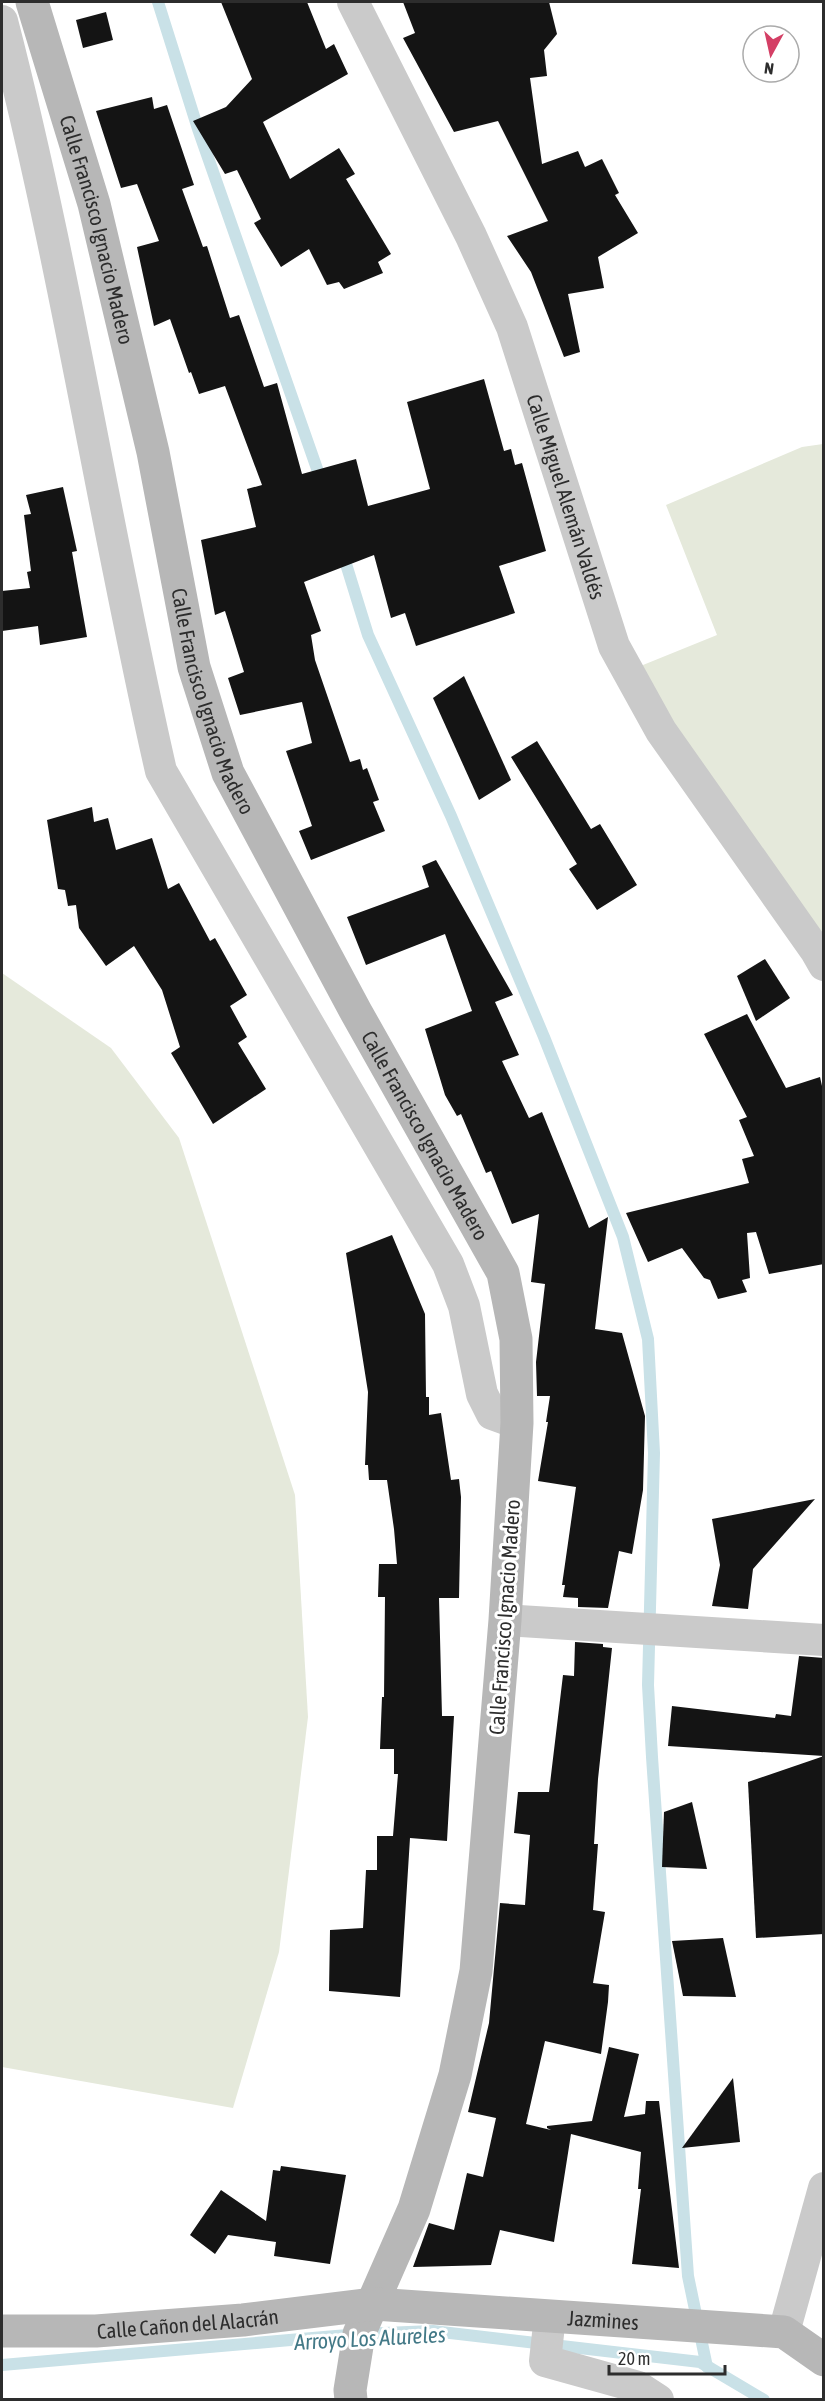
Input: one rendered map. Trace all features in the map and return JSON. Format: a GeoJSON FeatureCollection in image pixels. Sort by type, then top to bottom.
{"type":"FeatureCollection","features":[{"type":"Feature","properties":{"kind":"main road","name":"Calle Francisco Ignacio Madero"},"geometry":{"type":"LineString","coordinates":[[32,2],[94,204],[153,452],[194,667],[228,773],[356,1011],[503,1273],[516,1339],[518,1423],[505,1620],[476,1971],[455,2075],[414,2209],[359,2334],[350,2390],[351,2400]]}},
{"type":"Feature","properties":{"kind":"main road","name":"Jazmines"},"geometry":{"type":"LineString","coordinates":[[374,2304],[784,2332]]}},
{"type":"Feature","properties":{"kind":"main road","name":"Calle Cañon del Alacrán"},"geometry":{"type":"LineString","coordinates":[[2,2331],[96,2331],[231,2321],[374,2304]]}},
{"type":"Feature","properties":{"kind":"main road"},"geometry":{"type":"LineString","coordinates":[[784,2332],[824,2360]]}},
{"type":"Feature","properties":{"kind":"street","name":"Calle Miguel Alemán Valdés"},"geometry":{"type":"LineString","coordinates":[[353,2],[471,236],[512,327],[614,646],[661,731],[824,965]]}},
{"type":"Feature","properties":{"kind":"street"},"geometry":{"type":"LineString","coordinates":[[2,21],[32,139],[58,258],[143,693],[161,771],[448,1264],[464,1306],[482,1394],[492,1414],[518,1423]]}},
{"type":"Feature","properties":{"kind":"street"},"geometry":{"type":"LineString","coordinates":[[505,1620],[824,1640]]}},
{"type":"Feature","properties":{"kind":"street"},"geometry":{"type":"LineString","coordinates":[[784,2332],[814,2252],[824,2188]]}},
{"type":"Feature","properties":{"kind":"street"},"geometry":{"type":"LineString","coordinates":[[550,2316],[545,2361],[639,2387],[658,2400]]}},
{"type":"Feature","properties":{"kind":"shaded area"},"geometry":{"type":"Polygon","coordinates":[[[823,444],[823,965],[634,682],[643,665],[717,635],[666,505],[802,447],[823,444]]]}},
{"type":"Feature","properties":{"kind":"shaded area"},"geometry":{"type":"Polygon","coordinates":[[[2,973],[111,1048],[179,1138],[295,1495],[308,1717],[279,1952],[233,2108],[2,2067],[2,973]]]}},
{"type":"Feature","properties":{"kind":"building"},"geometry":{"type":"Polygon","coordinates":[[[221,2],[307,2],[326,49],[334,44],[348,74],[263,122],[290,179],[339,148],[355,174],[346,179],[391,254],[378,262],[383,273],[344,289],[339,282],[327,285],[309,249],[281,267],[254,223],[261,219],[237,170],[225,174],[193,121],[226,107],[252,79],[221,2]]]}},
{"type":"Feature","properties":{"kind":"building"},"geometry":{"type":"Polygon","coordinates":[[[403,2],[549,2],[557,34],[544,50],[547,76],[530,78],[542,164],[578,151],[585,167],[602,159],[619,193],[615,195],[638,233],[598,257],[604,288],[568,294],[580,352],[564,357],[531,272],[507,236],[548,221],[498,121],[454,132],[403,38],[415,33],[403,2]]]}},
{"type":"Feature","properties":{"kind":"building"},"geometry":{"type":"Polygon","coordinates":[[[106,12],[113,40],[83,48],[76,20],[106,12]]]}},
{"type":"Feature","properties":{"kind":"building"},"geometry":{"type":"Polygon","coordinates":[[[152,97],[154,109],[167,105],[194,185],[182,189],[203,247],[207,246],[230,318],[239,315],[264,387],[277,383],[302,474],[356,459],[368,506],[430,489],[407,402],[484,379],[504,451],[511,449],[515,465],[522,463],[546,551],[499,566],[515,613],[416,646],[405,613],[391,618],[374,555],[304,582],[321,631],[311,635],[315,660],[350,762],[360,759],[363,770],[367,768],[379,800],[373,802],[385,831],[311,860],[299,831],[312,826],[286,751],[312,743],[302,702],[240,715],[228,678],[244,672],[225,611],[215,615],[201,540],[256,527],[247,489],[262,485],[225,386],[199,394],[170,319],[154,326],[137,247],[159,241],[137,184],[121,188],[96,111],[152,97]]]}},
{"type":"Feature","properties":{"kind":"building"},"geometry":{"type":"Polygon","coordinates":[[[63,487],[77,551],[72,552],[87,637],[40,645],[38,626],[2,631],[2,591],[30,588],[27,572],[31,571],[24,515],[31,514],[26,495],[63,487]]]}},
{"type":"Feature","properties":{"kind":"building"},"geometry":{"type":"Polygon","coordinates":[[[464,676],[511,780],[479,800],[433,698],[464,676]]]}},
{"type":"Feature","properties":{"kind":"building"},"geometry":{"type":"Polygon","coordinates":[[[537,741],[591,829],[600,824],[637,885],[597,910],[569,869],[577,864],[511,757],[537,741]]]}},
{"type":"Feature","properties":{"kind":"building"},"geometry":{"type":"Polygon","coordinates":[[[92,807],[94,822],[108,818],[116,850],[152,838],[168,889],[179,883],[210,941],[215,938],[247,995],[230,1006],[247,1037],[238,1043],[266,1089],[213,1124],[171,1053],[180,1047],[162,990],[134,946],[106,966],[79,928],[76,905],[68,906],[65,890],[58,889],[47,820],[92,807]]]}},
{"type":"Feature","properties":{"kind":"building"},"geometry":{"type":"Polygon","coordinates":[[[436,860],[513,995],[495,1002],[519,1055],[502,1061],[529,1118],[542,1112],[589,1228],[608,1217],[595,1329],[622,1333],[645,1416],[643,1490],[632,1554],[619,1551],[608,1608],[578,1607],[578,1598],[563,1597],[565,1585],[562,1585],[576,1487],[538,1481],[550,1396],[537,1396],[536,1362],[545,1284],[531,1282],[539,1214],[512,1224],[491,1171],[486,1173],[461,1114],[457,1116],[445,1095],[425,1029],[472,1011],[445,934],[366,965],[347,917],[429,887],[422,866],[436,860]]]}},
{"type":"Feature","properties":{"kind":"building"},"geometry":{"type":"Polygon","coordinates":[[[765,959],[790,998],[756,1021],[737,976],[765,959]]]}},
{"type":"Feature","properties":{"kind":"building"},"geometry":{"type":"Polygon","coordinates":[[[747,1014],[786,1088],[820,1077],[824,1095],[824,1264],[769,1274],[756,1232],[747,1233],[750,1278],[742,1280],[747,1292],[718,1299],[710,1280],[704,1278],[682,1248],[648,1262],[626,1213],[749,1183],[742,1159],[754,1156],[739,1120],[747,1117],[704,1034],[747,1014]]]}},
{"type":"Feature","properties":{"kind":"building"},"geometry":{"type":"Polygon","coordinates":[[[392,1235],[425,1314],[426,1397],[429,1397],[429,1415],[441,1413],[451,1480],[459,1479],[461,1497],[459,1598],[439,1598],[442,1716],[454,1716],[447,1841],[410,1838],[400,1997],[329,1991],[330,1930],[363,1928],[366,1870],[377,1870],[377,1836],[393,1836],[398,1774],[394,1774],[394,1749],[380,1749],[382,1697],[384,1697],[385,1597],[378,1597],[379,1564],[397,1564],[387,1480],[369,1480],[368,1465],[365,1465],[368,1392],[346,1253],[392,1235]]]}},
{"type":"Feature","properties":{"kind":"building"},"geometry":{"type":"Polygon","coordinates":[[[815,1499],[753,1569],[748,1609],[712,1606],[720,1565],[712,1519],[815,1499]]]}},
{"type":"Feature","properties":{"kind":"building"},"geometry":{"type":"Polygon","coordinates":[[[575,1642],[603,1644],[603,1647],[612,1648],[598,1779],[594,1844],[598,1844],[593,1910],[605,1912],[593,1983],[609,1985],[608,2002],[601,2054],[545,2041],[526,2124],[551,2130],[547,2126],[592,2121],[609,2047],[639,2054],[624,2117],[645,2114],[646,2101],[659,2101],[679,2268],[632,2264],[641,2189],[638,2189],[641,2152],[571,2134],[554,2242],[500,2230],[491,2265],[413,2267],[429,2223],[454,2230],[467,2173],[483,2177],[496,2118],[468,2112],[489,2023],[500,1903],[525,1905],[530,1835],[514,1833],[518,1792],[549,1792],[563,1675],[574,1676],[575,1642]]]}},
{"type":"Feature","properties":{"kind":"building"},"geometry":{"type":"Polygon","coordinates":[[[799,1656],[824,1658],[824,1756],[668,1746],[672,1706],[775,1718],[776,1714],[791,1716],[799,1656]]]}},
{"type":"Feature","properties":{"kind":"building"},"geometry":{"type":"Polygon","coordinates":[[[824,1756],[824,1934],[756,1938],[748,1782],[824,1756]]]}},
{"type":"Feature","properties":{"kind":"building"},"geometry":{"type":"Polygon","coordinates":[[[692,1802],[707,1869],[662,1867],[664,1812],[692,1802]]]}},
{"type":"Feature","properties":{"kind":"building"},"geometry":{"type":"Polygon","coordinates":[[[723,1938],[736,1997],[683,1996],[672,1941],[723,1938]]]}},
{"type":"Feature","properties":{"kind":"building"},"geometry":{"type":"Polygon","coordinates":[[[733,2078],[740,2142],[682,2148],[733,2078]]]}},
{"type":"Feature","properties":{"kind":"building"},"geometry":{"type":"Polygon","coordinates":[[[281,2166],[346,2175],[330,2264],[274,2256],[276,2242],[228,2235],[215,2254],[190,2235],[221,2190],[266,2221],[273,2170],[280,2171],[281,2166]]]}},
{"type":"Feature","properties":{"kind":"waterway"},"geometry":{"type":"LineString","coordinates":[[158,2],[198,129],[322,483]]}},
{"type":"Feature","properties":{"kind":"waterway"},"geometry":{"type":"LineString","coordinates":[[342,551],[368,635],[451,816],[544,1037],[623,1237],[648,1339],[654,1453],[648,1685],[652,1757],[688,2276],[707,2367]]}},
{"type":"Feature","properties":{"kind":"waterway","name":"Arroyo Los Alureles"},"geometry":{"type":"LineString","coordinates":[[2,2365],[359,2334],[433,2331],[700,2362],[764,2400]]}}]}
